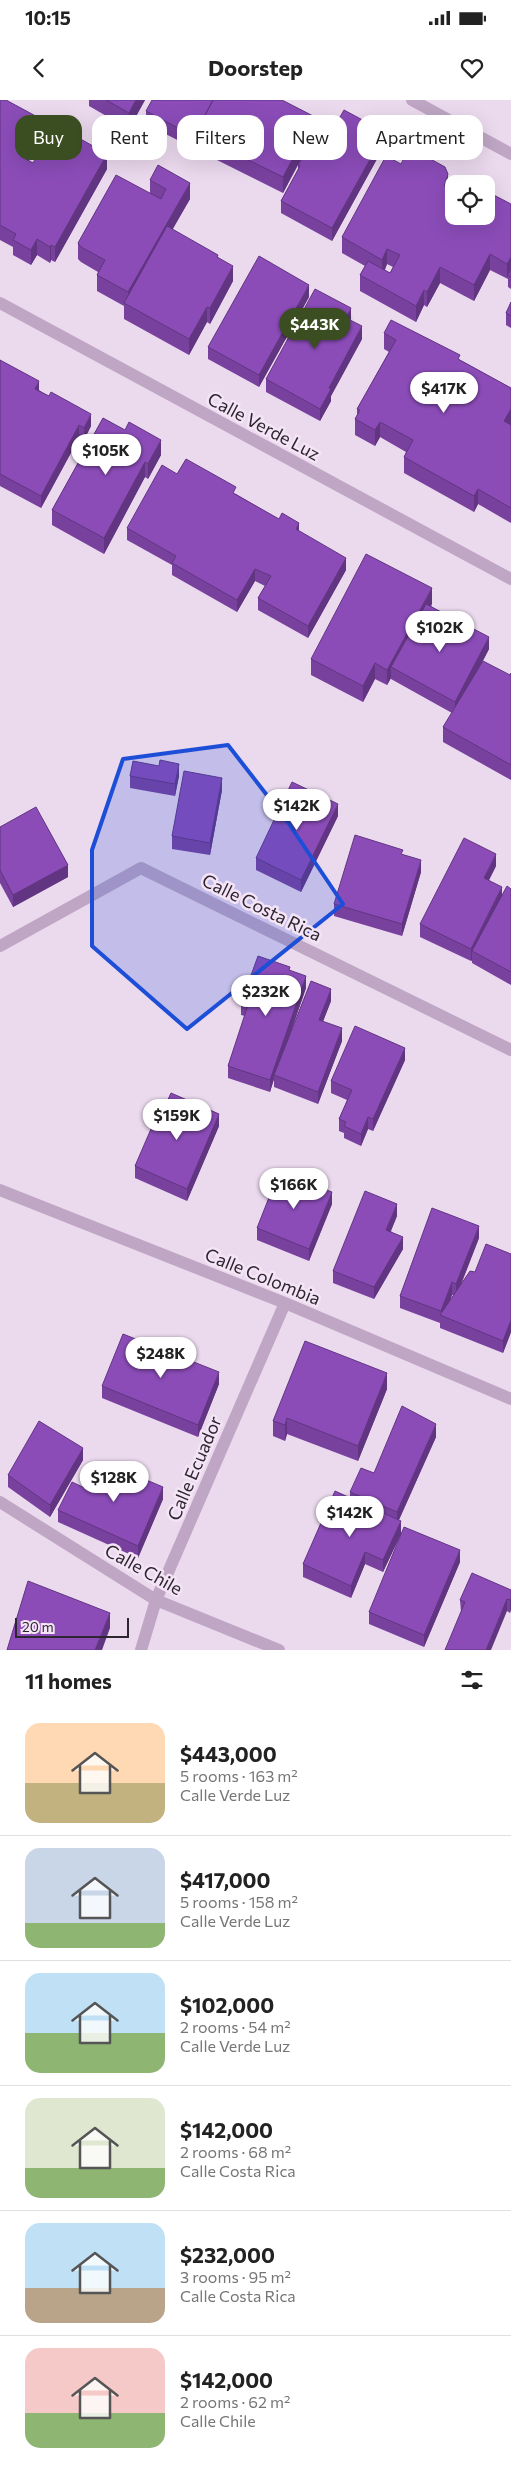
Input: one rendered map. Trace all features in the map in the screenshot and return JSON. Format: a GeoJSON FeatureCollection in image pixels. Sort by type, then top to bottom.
{"type":"FeatureCollection","features":[{"type":"Feature","properties":{"kind":"street"},"geometry":{"type":"LineString","coordinates":[[412,100],[511,154]]}},
{"type":"Feature","properties":{"kind":"street","name":"Calle Verde Luz"},"geometry":{"type":"LineString","coordinates":[[0,303],[511,579]]}},
{"type":"Feature","properties":{"kind":"street","name":"Calle Costa Rica"},"geometry":{"type":"LineString","coordinates":[[0,946],[141,868],[511,1050]]}},
{"type":"Feature","properties":{"kind":"street","name":"Calle Colombia"},"geometry":{"type":"LineString","coordinates":[[0,1190],[285,1303],[511,1399]]}},
{"type":"Feature","properties":{"kind":"street","name":"Calle Ecuador"},"geometry":{"type":"LineString","coordinates":[[141,1650],[156,1600],[285,1303]]}},
{"type":"Feature","properties":{"kind":"street","name":"Calle Chile"},"geometry":{"type":"LineString","coordinates":[[0,1502],[156,1600],[280,1650]]}},
{"type":"Feature","properties":{"kind":"highlighted area"},"geometry":{"type":"Polygon","coordinates":[[[228,745],[287,821],[343,904],[187,1029],[92,946],[92,850],[123,759],[228,745]]]}},
{"type":"Feature","properties":{"kind":"building"},"geometry":{"type":"Polygon","coordinates":[[[0,100],[6,100],[34,115],[15,115],[15,160],[28,160],[33,163],[35,160],[82,160],[82,140],[92,146],[92,160],[104,160],[55,247],[51,245],[50,247],[37,239],[31,250],[13,240],[16,234],[0,225],[0,100]]]}},
{"type":"Feature","properties":{"kind":"building"},"geometry":{"type":"Polygon","coordinates":[[[106,100],[136,100],[129,113],[106,100]]]}},
{"type":"Feature","properties":{"kind":"building"},"geometry":{"type":"Polygon","coordinates":[[[152,100],[213,100],[205,115],[177,115],[177,127],[167,122],[167,115],[154,115],[146,111],[152,100]]]}},
{"type":"Feature","properties":{"kind":"building"},"geometry":{"type":"Polygon","coordinates":[[[213,100],[282,100],[311,115],[274,115],[274,160],[292,160],[283,177],[248,160],[264,160],[264,115],[205,115],[213,100]]]}},
{"type":"Feature","properties":{"kind":"building"},"geometry":{"type":"Polygon","coordinates":[[[344,110],[357,117],[357,160],[370,160],[332,228],[281,201],[300,166],[298,165],[301,160],[347,160],[347,115],[341,115],[344,110]]]}},
{"type":"Feature","properties":{"kind":"building"},"geometry":{"type":"Polygon","coordinates":[[[384,160],[394,160],[401,164],[403,160],[432,160],[445,167],[448,174],[445,175],[444,186],[445,225],[495,225],[495,196],[511,204],[511,257],[507,264],[490,254],[474,285],[440,267],[427,292],[424,290],[416,306],[360,275],[368,261],[390,273],[400,255],[387,249],[382,260],[342,237],[384,160]]]}},
{"type":"Feature","properties":{"kind":"building"},"geometry":{"type":"Polygon","coordinates":[[[158,165],[190,183],[128,292],[97,275],[105,260],[81,247],[78,243],[116,175],[161,199],[166,189],[150,180],[158,165]]]}},
{"type":"Feature","properties":{"kind":"building"},"geometry":{"type":"Polygon","coordinates":[[[167,226],[218,255],[217,257],[233,266],[210,308],[207,307],[189,339],[124,303],[167,226]]]}},
{"type":"Feature","properties":{"kind":"building"},"geometry":{"type":"Polygon","coordinates":[[[259,256],[309,285],[259,375],[208,347],[259,256]]]}},
{"type":"Feature","properties":{"kind":"building"},"geometry":{"type":"Polygon","coordinates":[[[315,289],[351,308],[346,318],[362,326],[320,409],[266,379],[315,289]]]}},
{"type":"Feature","properties":{"kind":"building"},"geometry":{"type":"Polygon","coordinates":[[[511,302],[511,316],[506,313],[511,302]]]}},
{"type":"Feature","properties":{"kind":"building"},"geometry":{"type":"Polygon","coordinates":[[[391,320],[460,355],[458,359],[511,388],[511,409],[504,421],[511,425],[511,508],[478,489],[474,496],[404,457],[413,440],[380,422],[375,430],[355,419],[360,410],[357,409],[396,340],[384,333],[391,320]]]}},
{"type":"Feature","properties":{"kind":"building"},"geometry":{"type":"Polygon","coordinates":[[[0,360],[39,381],[35,389],[49,396],[51,392],[91,414],[84,428],[79,425],[41,496],[0,474],[0,360]]]}},
{"type":"Feature","properties":{"kind":"building"},"geometry":{"type":"Polygon","coordinates":[[[103,418],[125,430],[129,422],[161,440],[148,464],[145,462],[104,538],[52,510],[103,418]]]}},
{"type":"Feature","properties":{"kind":"building"},"geometry":{"type":"Polygon","coordinates":[[[186,459],[236,487],[233,493],[279,519],[282,513],[299,523],[296,529],[346,558],[308,626],[258,598],[271,576],[255,569],[237,600],[172,563],[176,556],[127,528],[162,465],[177,474],[186,459]]]}},
{"type":"Feature","properties":{"kind":"building"},"geometry":{"type":"Polygon","coordinates":[[[366,554],[432,588],[387,670],[375,663],[363,686],[311,659],[366,554]]]}},
{"type":"Feature","properties":{"kind":"building"},"geometry":{"type":"Polygon","coordinates":[[[426,604],[489,637],[455,702],[391,667],[426,604]]]}},
{"type":"Feature","properties":{"kind":"building"},"geometry":{"type":"Polygon","coordinates":[[[483,661],[510,675],[511,673],[511,765],[443,727],[483,661]]]}},
{"type":"Feature","properties":{"kind":"building"},"geometry":{"type":"Polygon","coordinates":[[[160,760],[179,764],[175,784],[130,776],[133,761],[159,766],[160,760]]]}},
{"type":"Feature","properties":{"kind":"building"},"geometry":{"type":"Polygon","coordinates":[[[184,771],[222,778],[210,843],[172,836],[184,771]]]}},
{"type":"Feature","properties":{"kind":"building"},"geometry":{"type":"Polygon","coordinates":[[[292,782],[338,804],[301,880],[256,858],[292,782]]]}},
{"type":"Feature","properties":{"kind":"building"},"geometry":{"type":"Polygon","coordinates":[[[36,807],[68,865],[13,895],[0,870],[0,827],[36,807]]]}},
{"type":"Feature","properties":{"kind":"building"},"geometry":{"type":"Polygon","coordinates":[[[355,835],[403,850],[401,854],[421,860],[402,924],[334,904],[355,835]]]}},
{"type":"Feature","properties":{"kind":"building"},"geometry":{"type":"Polygon","coordinates":[[[464,838],[496,854],[484,878],[502,887],[471,949],[420,924],[464,838]]]}},
{"type":"Feature","properties":{"kind":"building"},"geometry":{"type":"Polygon","coordinates":[[[507,886],[511,889],[511,972],[472,951],[507,886]]]}},
{"type":"Feature","properties":{"kind":"building"},"geometry":{"type":"Polygon","coordinates":[[[258,956],[290,967],[289,970],[306,976],[270,1080],[228,1066],[248,1005],[241,1003],[258,956]]]}},
{"type":"Feature","properties":{"kind":"building"},"geometry":{"type":"Polygon","coordinates":[[[311,981],[331,989],[319,1020],[342,1028],[318,1092],[274,1075],[311,981]]]}},
{"type":"Feature","properties":{"kind":"building"},"geometry":{"type":"Polygon","coordinates":[[[355,1026],[405,1048],[373,1119],[368,1117],[361,1134],[344,1126],[346,1122],[339,1119],[352,1090],[331,1081],[355,1026]]]}},
{"type":"Feature","properties":{"kind":"building"},"geometry":{"type":"Polygon","coordinates":[[[171,1093],[219,1114],[187,1189],[135,1166],[154,1122],[157,1124],[171,1093]]]}},
{"type":"Feature","properties":{"kind":"building"},"geometry":{"type":"Polygon","coordinates":[[[279,1172],[332,1192],[309,1249],[257,1228],[279,1172]]]}},
{"type":"Feature","properties":{"kind":"building"},"geometry":{"type":"Polygon","coordinates":[[[365,1191],[397,1204],[386,1230],[403,1237],[374,1287],[333,1271],[365,1191]]]}},
{"type":"Feature","properties":{"kind":"building"},"geometry":{"type":"Polygon","coordinates":[[[432,1208],[479,1226],[456,1284],[452,1282],[441,1311],[400,1296],[432,1208]]]}},
{"type":"Feature","properties":{"kind":"building"},"geometry":{"type":"Polygon","coordinates":[[[486,1244],[511,1254],[511,1320],[503,1341],[440,1315],[470,1271],[475,1272],[486,1244]]]}},
{"type":"Feature","properties":{"kind":"building"},"geometry":{"type":"Polygon","coordinates":[[[123,1334],[219,1372],[198,1425],[102,1386],[123,1334]]]}},
{"type":"Feature","properties":{"kind":"building"},"geometry":{"type":"Polygon","coordinates":[[[305,1341],[387,1373],[358,1446],[287,1418],[285,1425],[273,1421],[305,1341]]]}},
{"type":"Feature","properties":{"kind":"building"},"geometry":{"type":"Polygon","coordinates":[[[402,1406],[436,1424],[397,1512],[350,1492],[361,1468],[374,1473],[402,1406]]]}},
{"type":"Feature","properties":{"kind":"building"},"geometry":{"type":"Polygon","coordinates":[[[39,1421],[83,1448],[50,1505],[8,1475],[39,1421]]]}},
{"type":"Feature","properties":{"kind":"building"},"geometry":{"type":"Polygon","coordinates":[[[104,1462],[163,1487],[138,1546],[58,1510],[72,1482],[91,1491],[104,1462]]]}},
{"type":"Feature","properties":{"kind":"building"},"geometry":{"type":"Polygon","coordinates":[[[335,1491],[401,1521],[383,1560],[365,1552],[351,1586],[303,1564],[335,1491]]]}},
{"type":"Feature","properties":{"kind":"building"},"geometry":{"type":"Polygon","coordinates":[[[404,1527],[460,1550],[424,1635],[369,1612],[404,1527]]]}},
{"type":"Feature","properties":{"kind":"building"},"geometry":{"type":"Polygon","coordinates":[[[472,1573],[511,1590],[511,1598],[510,1600],[507,1599],[486,1650],[445,1650],[465,1602],[460,1600],[472,1573]]]}},
{"type":"Feature","properties":{"kind":"building"},"geometry":{"type":"Polygon","coordinates":[[[28,1581],[110,1613],[95,1650],[7,1650],[28,1581]]]}}]}
